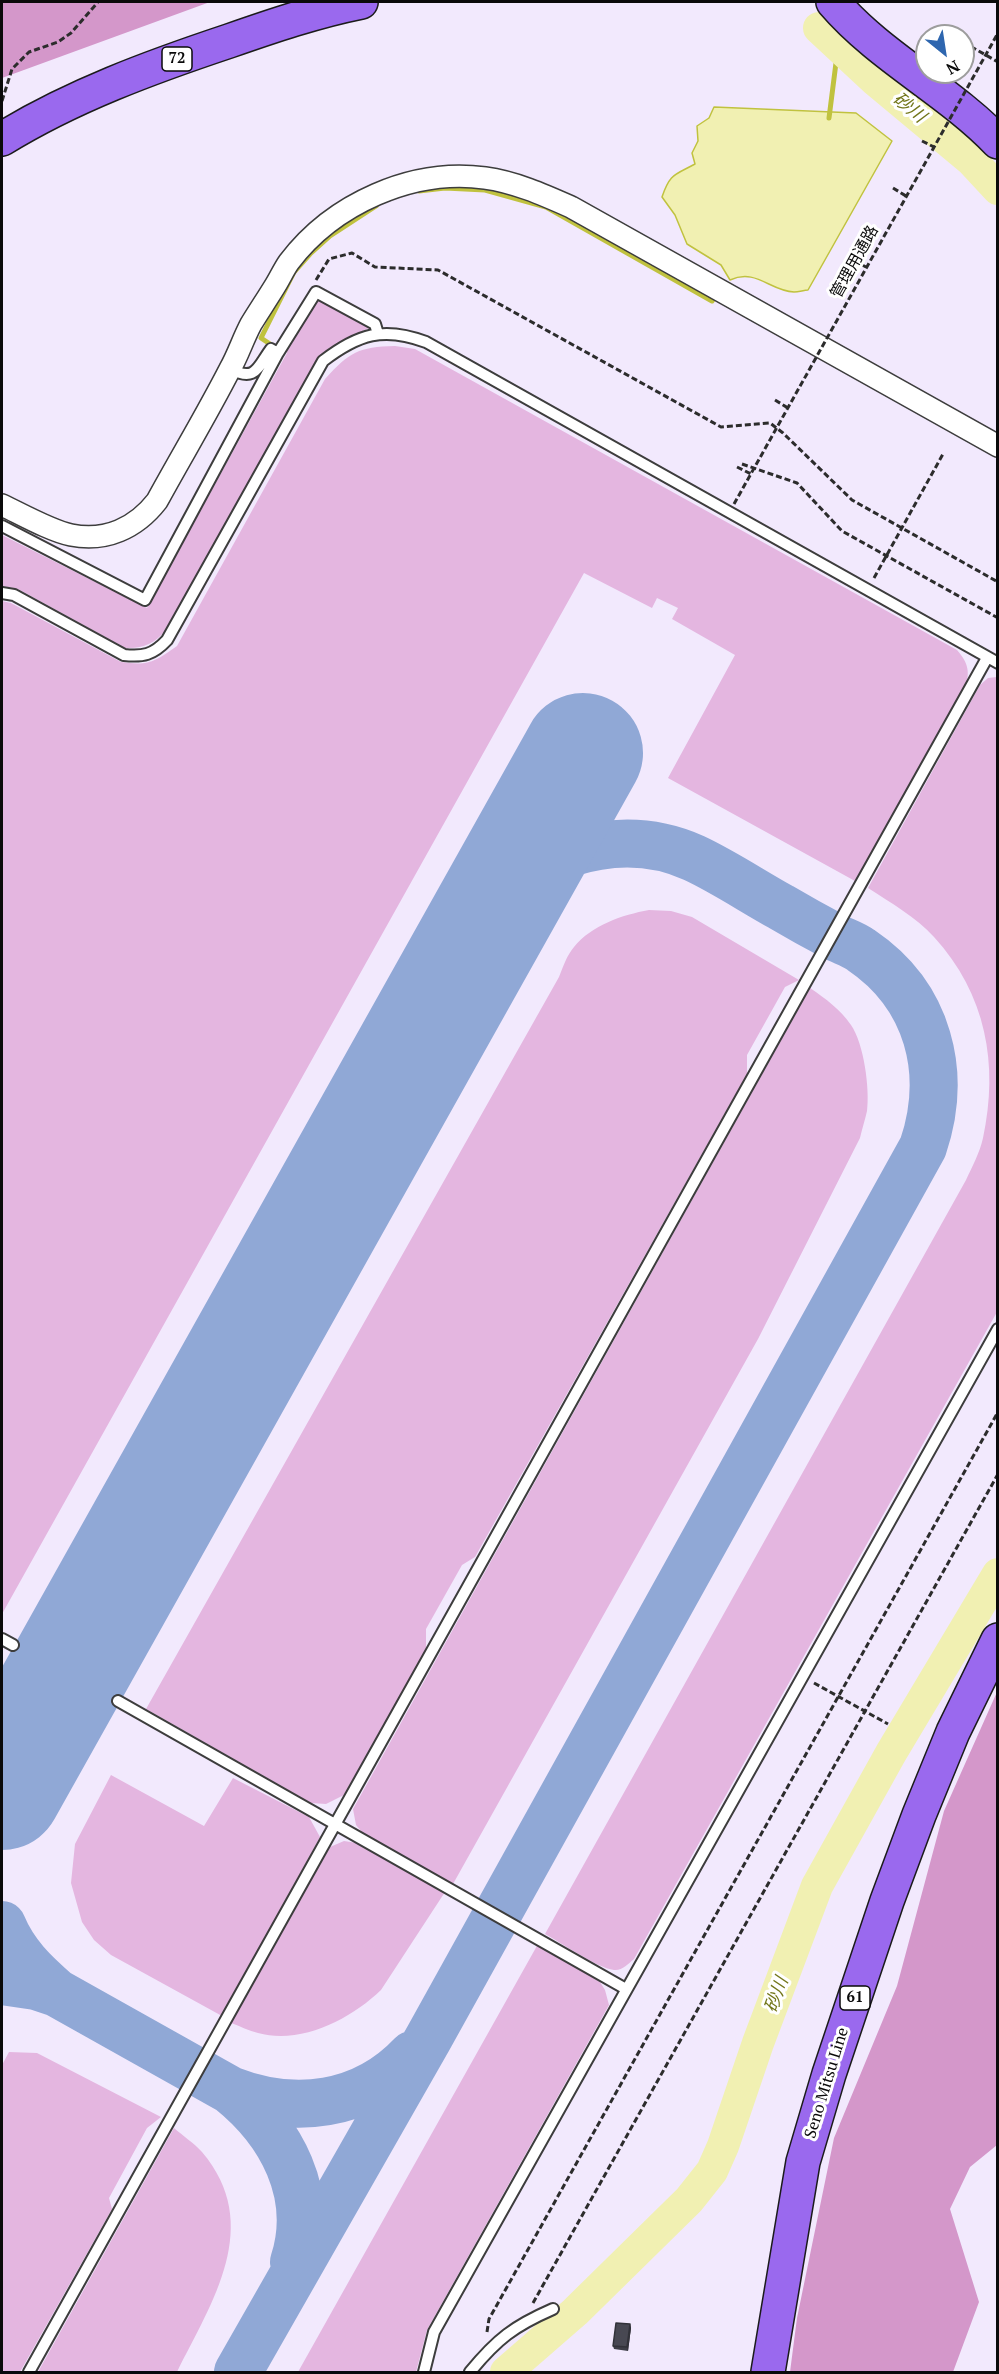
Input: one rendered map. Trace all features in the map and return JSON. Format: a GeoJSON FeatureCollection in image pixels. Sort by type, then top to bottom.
{"type":"FeatureCollection","features":[{"type":"Feature","properties":{"kind":"main road","name":"72"},"geometry":{"type":"LineString","coordinates":[[2,139],[105,87],[189,54],[274,26],[361,2]]}},
{"type":"Feature","properties":{"kind":"main road"},"geometry":{"type":"LineString","coordinates":[[833,2],[846,17],[890,55],[984,128],[998,142]]}},
{"type":"Feature","properties":{"kind":"main road","name":"Seno Mitsu Line"},"geometry":{"type":"LineString","coordinates":[[768,2373],[803,2162],[829,2074],[887,1901],[919,1815],[953,1732],[998,1640]]}},
{"type":"Feature","properties":{"kind":"street"},"geometry":{"type":"LineString","coordinates":[[2,505],[69,535],[89,537],[109,534],[145,517],[157,501],[230,369],[251,324],[289,262],[325,224],[389,189],[440,178],[465,176],[487,178],[539,193],[571,207],[998,446]]}},
{"type":"Feature","properties":{"kind":"lane"},"geometry":{"type":"LineString","coordinates":[[2,526],[145,600],[278,353],[316,292],[375,324],[378,334]]}},
{"type":"Feature","properties":{"kind":"lane"},"geometry":{"type":"LineString","coordinates":[[2,593],[14,595],[124,655],[143,657],[157,651],[167,640],[323,361],[343,346],[364,337],[378,334],[407,335],[426,342],[992,661],[335,1823],[28,2373]]}},
{"type":"Feature","properties":{"kind":"lane"},"geometry":{"type":"LineString","coordinates":[[230,369],[243,376],[250,374],[256,370],[271,349],[278,353]]}},
{"type":"Feature","properties":{"kind":"lane"},"geometry":{"type":"LineString","coordinates":[[424,2373],[434,2332],[998,1329]]}},
{"type":"Feature","properties":{"kind":"lane"},"geometry":{"type":"LineString","coordinates":[[2,1639],[14,1646]]}},
{"type":"Feature","properties":{"kind":"lane"},"geometry":{"type":"LineString","coordinates":[[118,1701],[626,1989]]}},
{"type":"Feature","properties":{"kind":"lane"},"geometry":{"type":"LineString","coordinates":[[470,2373],[490,2347],[522,2323],[554,2308]]}},
{"type":"Feature","properties":{"kind":"path"},"geometry":{"type":"LineString","coordinates":[[2,101],[12,69],[28,52],[58,42],[72,33],[99,2]]}},
{"type":"Feature","properties":{"kind":"path","name":"管理用通路"},"geometry":{"type":"LineString","coordinates":[[734,504],[998,33]]}},
{"type":"Feature","properties":{"kind":"path"},"geometry":{"type":"LineString","coordinates":[[975,49],[998,62]]}},
{"type":"Feature","properties":{"kind":"path"},"geometry":{"type":"LineString","coordinates":[[922,141],[934,147]]}},
{"type":"Feature","properties":{"kind":"path"},"geometry":{"type":"LineString","coordinates":[[893,188],[906,195]]}},
{"type":"Feature","properties":{"kind":"path"},"geometry":{"type":"LineString","coordinates":[[309,289],[329,260],[352,253],[375,267],[438,270],[721,427],[770,423],[852,500],[998,582]]}},
{"type":"Feature","properties":{"kind":"path"},"geometry":{"type":"LineString","coordinates":[[853,260],[866,267]]}},
{"type":"Feature","properties":{"kind":"path"},"geometry":{"type":"LineString","coordinates":[[775,400],[788,408]]}},
{"type":"Feature","properties":{"kind":"path"},"geometry":{"type":"LineString","coordinates":[[867,590],[943,454]]}},
{"type":"Feature","properties":{"kind":"path"},"geometry":{"type":"LineString","coordinates":[[742,464],[797,483],[842,531],[998,618]]}},
{"type":"Feature","properties":{"kind":"path"},"geometry":{"type":"LineString","coordinates":[[737,467],[751,474]]}},
{"type":"Feature","properties":{"kind":"path"},"geometry":{"type":"LineString","coordinates":[[490,2347],[486,2339],[489,2319],[998,1412]]}},
{"type":"Feature","properties":{"kind":"path"},"geometry":{"type":"LineString","coordinates":[[522,2323],[998,1474]]}},
{"type":"Feature","properties":{"kind":"path"},"geometry":{"type":"LineString","coordinates":[[802,1677],[888,1724]]}},
{"type":"Feature","properties":{"kind":"shaded area"},"geometry":{"type":"Polygon","coordinates":[[[2,2],[210,2],[2,78],[2,2]]]}},
{"type":"Feature","properties":{"kind":"shaded area"},"geometry":{"type":"Polygon","coordinates":[[[714,107],[856,113],[892,141],[808,290],[785,291],[748,277],[730,280],[721,265],[687,244],[675,215],[662,197],[671,179],[695,164],[692,153],[698,141],[697,126],[709,118],[714,107]]]}},
{"type":"Feature","properties":{"kind":"shaded area"},"geometry":{"type":"Polygon","coordinates":[[[319,299],[370,328],[338,344],[324,354],[312,368],[161,636],[147,645],[125,648],[18,589],[2,586],[2,535],[147,608],[287,353],[286,350],[319,299]]]}},
{"type":"Feature","properties":{"kind":"shaded area"},"geometry":{"type":"Polygon","coordinates":[[[395,346],[415,349],[957,650],[967,668],[968,678],[965,689],[855,881],[668,778],[735,655],[672,619],[678,608],[657,598],[652,608],[584,573],[2,1614],[2,601],[11,603],[121,662],[145,663],[162,656],[177,646],[325,379],[355,353],[372,348],[395,346]]]}},
{"type":"Feature","properties":{"kind":"shaded area"},"geometry":{"type":"Polygon","coordinates":[[[997,677],[997,1312],[634,1959],[620,1969],[607,1968],[545,1934],[966,1180],[982,1143],[988,1110],[989,1083],[984,1031],[977,1006],[952,959],[934,937],[911,917],[868,888],[980,685],[988,678],[997,677]]]}},
{"type":"Feature","properties":{"kind":"shaded area"},"geometry":{"type":"Polygon","coordinates":[[[649,910],[671,911],[692,917],[799,980],[785,987],[747,1055],[747,1074],[475,1557],[462,1565],[426,1629],[426,1649],[344,1795],[326,1804],[311,1803],[146,1709],[559,977],[569,954],[581,939],[599,927],[618,918],[649,910]]]}},
{"type":"Feature","properties":{"kind":"shaded area"},"geometry":{"type":"Polygon","coordinates":[[[810,988],[842,1014],[856,1033],[865,1067],[868,1102],[860,1138],[758,1339],[453,1884],[367,1838],[356,1825],[353,1809],[810,988]]]}},
{"type":"Feature","properties":{"kind":"shaded area"},"geometry":{"type":"Polygon","coordinates":[[[997,1692],[997,2145],[970,2167],[950,2209],[979,2302],[953,2372],[790,2372],[797,2318],[834,2138],[897,1986],[944,1811],[997,1692]]]}},
{"type":"Feature","properties":{"kind":"shaded area"},"geometry":{"type":"Polygon","coordinates":[[[111,1775],[204,1826],[233,1778],[309,1817],[320,1837],[222,2016],[111,1955],[94,1940],[82,1922],[71,1883],[75,1844],[111,1775]]]}},
{"type":"Feature","properties":{"kind":"shaded area"},"geometry":{"type":"Polygon","coordinates":[[[344,1841],[357,1843],[445,1892],[381,1990],[355,2011],[324,2027],[291,2035],[274,2036],[258,2033],[231,2023],[330,1847],[344,1841]]]}},
{"type":"Feature","properties":{"kind":"shaded area"},"geometry":{"type":"Polygon","coordinates":[[[538,1944],[600,1982],[609,2005],[427,2330],[416,2372],[298,2372],[538,1944]]]}},
{"type":"Feature","properties":{"kind":"shaded area"},"geometry":{"type":"Polygon","coordinates":[[[9,2052],[37,2053],[161,2117],[147,2128],[109,2198],[112,2209],[20,2372],[2,2372],[2,2065],[9,2052]]]}},
{"type":"Feature","properties":{"kind":"shaded area"},"geometry":{"type":"Polygon","coordinates":[[[174,2128],[202,2152],[220,2180],[229,2207],[231,2235],[226,2263],[217,2291],[177,2372],[38,2372],[174,2128]]]}},
{"type":"Feature","properties":{"kind":"building"},"geometry":{"type":"Polygon","coordinates":[[[616,2323],[630,2324],[627,2347],[613,2346],[616,2323]]]}},
{"type":"Feature","properties":{"kind":"waterway","name":"砂川"},"geometry":{"type":"LineString","coordinates":[[819,28],[876,81],[972,161],[998,189]]}},
{"type":"Feature","properties":{"kind":"waterway"},"geometry":{"type":"LineString","coordinates":[[829,118],[838,47]]}},
{"type":"Feature","properties":{"kind":"waterway"},"geometry":{"type":"LineString","coordinates":[[419,191],[445,188],[485,190],[546,207],[712,301],[714,298]]}},
{"type":"Feature","properties":{"kind":"waterway"},"geometry":{"type":"LineString","coordinates":[[270,344],[261,338],[294,272],[330,236],[376,206]]}},
{"type":"Feature","properties":{"kind":"waterway","name":"砂川"},"geometry":{"type":"LineString","coordinates":[[506,2372],[575,2312],[689,2200],[712,2171],[817,1886],[891,1753],[998,1574]]}},
{"type":"Feature","properties":{"kind":"taxiway"},"geometry":{"type":"LineString","coordinates":[[238,2372],[428,2039],[923,1147],[930,1119],[933,1091],[932,1064],[927,1038],[917,1013],[903,990],[884,969],[855,946],[814,926],[727,875],[670,849],[622,844],[575,851],[530,871],[510,885]]}},
{"type":"Feature","properties":{"kind":"taxiway"},"geometry":{"type":"LineString","coordinates":[[2,1794],[6,1783]]}},
{"type":"Feature","properties":{"kind":"taxiway"},"geometry":{"type":"LineString","coordinates":[[2,1925],[12,1945],[25,1962],[57,1993]]}},
{"type":"Feature","properties":{"kind":"taxiway"},"geometry":{"type":"LineString","coordinates":[[2,1981],[36,1986],[57,1993],[230,2090],[254,2098],[303,2104],[350,2096],[372,2086],[412,2055]]}},
{"type":"Feature","properties":{"kind":"taxiway"},"geometry":{"type":"LineString","coordinates":[[230,2090],[265,2125],[289,2166],[297,2189],[300,2212],[300,2237],[294,2262]]}},
{"type":"Feature","properties":{"kind":"runway"},"geometry":{"type":"LineString","coordinates":[[2,1790],[583,753]]}}]}
